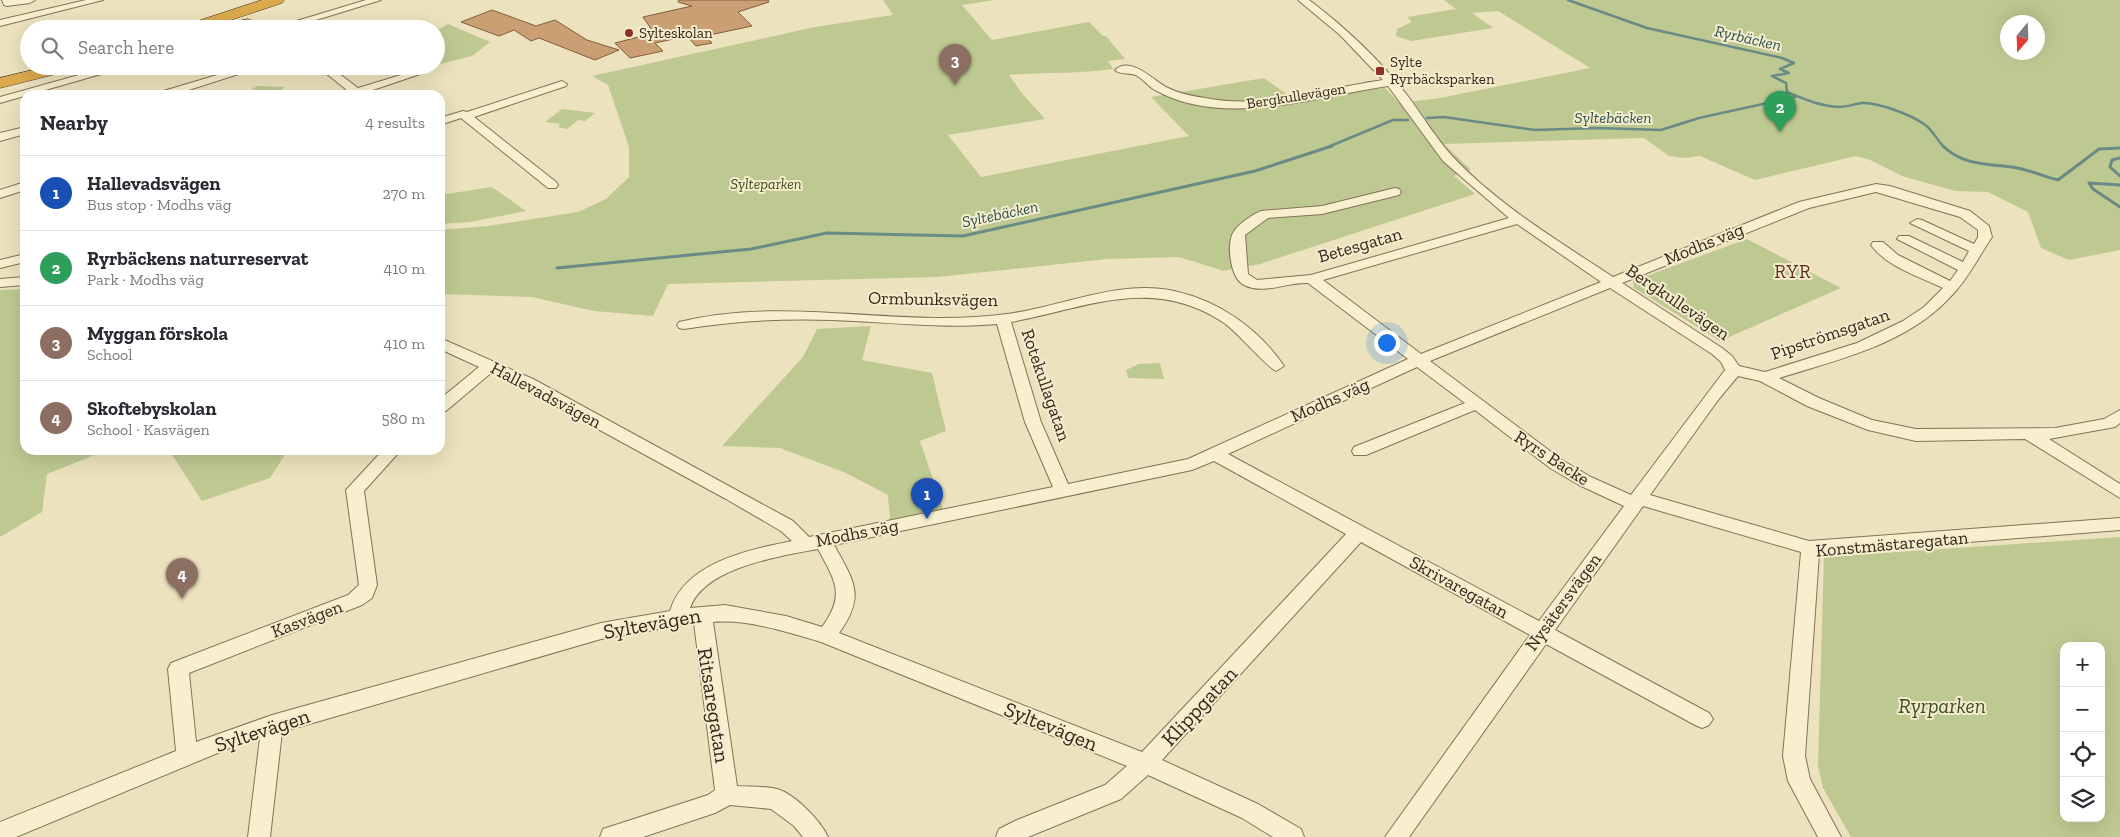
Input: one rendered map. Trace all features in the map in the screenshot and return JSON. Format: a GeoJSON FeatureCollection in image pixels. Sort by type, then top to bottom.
{"type":"FeatureCollection","features":[{"type":"Feature","properties":{"kind":"highway"},"geometry":{"type":"LineString","coordinates":[[197,20],[249,0]]}},
{"type":"Feature","properties":{"kind":"highway"},"geometry":{"type":"LineString","coordinates":[[216,20],[277,0]]}},
{"type":"Feature","properties":{"kind":"highway"},"geometry":{"type":"LineString","coordinates":[[228,20],[288,0]]}},
{"type":"Feature","properties":{"kind":"highway"},"geometry":{"type":"LineString","coordinates":[[0,79],[20,75]]}},
{"type":"Feature","properties":{"kind":"highway"},"geometry":{"type":"LineString","coordinates":[[0,84],[29,75]]}},
{"type":"Feature","properties":{"kind":"street"},"geometry":{"type":"LineString","coordinates":[[7,0],[7,3],[11,4],[30,0]]}},
{"type":"Feature","properties":{"kind":"street"},"geometry":{"type":"LineString","coordinates":[[0,22],[98,0]]}},
{"type":"Feature","properties":{"kind":"street"},"geometry":{"type":"LineString","coordinates":[[304,20],[361,2],[376,0]]}},
{"type":"Feature","properties":{"kind":"street","name":"Bergkullevägen"},"geometry":{"type":"LineString","coordinates":[[1303,0],[1320,12],[1362,51],[1390,82],[1442,152],[1465,174],[1519,219],[1717,351],[1727,359],[1733,370]]}},
{"type":"Feature","properties":{"kind":"street","name":"Bergkullevägen"},"geometry":{"type":"LineString","coordinates":[[1120,70],[1145,73],[1158,86],[1174,94],[1210,102],[1242,105],[1390,82]]}},
{"type":"Feature","properties":{"kind":"street"},"geometry":{"type":"LineString","coordinates":[[36,90],[91,75]]}},
{"type":"Feature","properties":{"kind":"street"},"geometry":{"type":"LineString","coordinates":[[178,90],[229,75]]}},
{"type":"Feature","properties":{"kind":"street"},"geometry":{"type":"LineString","coordinates":[[332,75],[343,80],[349,90]]}},
{"type":"Feature","properties":{"kind":"street"},"geometry":{"type":"LineString","coordinates":[[365,90],[411,75]]}},
{"type":"Feature","properties":{"kind":"street"},"geometry":{"type":"LineString","coordinates":[[466,116],[562,84]]}},
{"type":"Feature","properties":{"kind":"street"},"geometry":{"type":"LineString","coordinates":[[0,100],[20,95]]}},
{"type":"Feature","properties":{"kind":"street"},"geometry":{"type":"LineString","coordinates":[[445,120],[463,114],[552,185]]}},
{"type":"Feature","properties":{"kind":"street"},"geometry":{"type":"LineString","coordinates":[[0,137],[20,131]]}},
{"type":"Feature","properties":{"kind":"street"},"geometry":{"type":"LineString","coordinates":[[0,194],[20,188]]}},
{"type":"Feature","properties":{"kind":"street","name":"Modhs väg"},"geometry":{"type":"LineString","coordinates":[[678,617],[680,605],[705,577],[731,564],[760,554],[1192,464],[1216,455],[1260,432],[1419,360],[1611,281],[1804,205],[1876,188],[1912,196],[1965,214],[1984,229]]}},
{"type":"Feature","properties":{"kind":"street","name":"Betesgatan"},"geometry":{"type":"LineString","coordinates":[[1396,192],[1322,210],[1266,214],[1258,217],[1239,234],[1238,269],[1240,277],[1247,282],[1259,285],[1298,277],[1312,279],[1519,219]]}},
{"type":"Feature","properties":{"kind":"street"},"geometry":{"type":"LineString","coordinates":[[1917,223],[1977,250]]}},
{"type":"Feature","properties":{"kind":"street","name":"Pipströmsgatan"},"geometry":{"type":"LineString","coordinates":[[1765,377],[1884,338],[1905,328],[1927,312],[1952,286],[1986,237],[1984,229]]}},
{"type":"Feature","properties":{"kind":"street"},"geometry":{"type":"LineString","coordinates":[[1904,239],[1964,268]]}},
{"type":"Feature","properties":{"kind":"street"},"geometry":{"type":"LineString","coordinates":[[1878,245],[1893,258],[1952,286]]}},
{"type":"Feature","properties":{"kind":"street"},"geometry":{"type":"LineString","coordinates":[[0,264],[20,259]]}},
{"type":"Feature","properties":{"kind":"street","name":"Ryrs Backe"},"geometry":{"type":"LineString","coordinates":[[1312,279],[1556,464],[1585,481],[1636,500],[1808,548]]}},
{"type":"Feature","properties":{"kind":"street"},"geometry":{"type":"LineString","coordinates":[[0,283],[20,281]]}},
{"type":"Feature","properties":{"kind":"street","name":"Ormbunksvägen"},"geometry":{"type":"LineString","coordinates":[[684,325],[713,318],[803,315],[966,321],[1003,319],[1121,294],[1172,296],[1199,303],[1222,314],[1265,350],[1276,366]]}},
{"type":"Feature","properties":{"kind":"street","name":"Rotekullagatan"},"geometry":{"type":"LineString","coordinates":[[1003,319],[1034,422],[1063,491]]}},
{"type":"Feature","properties":{"kind":"street","name":"Hallevadsvägen"},"geometry":{"type":"LineString","coordinates":[[445,344],[491,365],[787,526],[800,537],[804,544]]}},
{"type":"Feature","properties":{"kind":"street"},"geometry":{"type":"LineString","coordinates":[[445,403],[491,365]]}},
{"type":"Feature","properties":{"kind":"street"},"geometry":{"type":"LineString","coordinates":[[1733,370],[1765,377],[1845,416],[1892,431],[1941,436],[2031,435],[2082,430],[2108,423],[2120,415]]}},
{"type":"Feature","properties":{"kind":"street","name":"Nysätersvägen"},"geometry":{"type":"LineString","coordinates":[[1396,837],[1541,631],[1712,396],[1731,376],[1733,370]]}},
{"type":"Feature","properties":{"kind":"street"},"geometry":{"type":"LineString","coordinates":[[1360,451],[1476,404]]}},
{"type":"Feature","properties":{"kind":"street"},"geometry":{"type":"LineString","coordinates":[[2031,435],[2120,492]]}},
{"type":"Feature","properties":{"kind":"street","name":"Kasvägen"},"geometry":{"type":"LineString","coordinates":[[187,755],[178,669],[355,600],[365,593],[368,585],[355,490],[388,455]]}},
{"type":"Feature","properties":{"kind":"street","name":"Skrivaregatan"},"geometry":{"type":"LineString","coordinates":[[1216,455],[1702,719]]}},
{"type":"Feature","properties":{"kind":"street","name":"Konstmästaregatan"},"geometry":{"type":"LineString","coordinates":[[1830,837],[1799,781],[1794,756],[1811,558],[1808,548],[2120,524]]}},
{"type":"Feature","properties":{"kind":"street","name":"Klippgatan"},"geometry":{"type":"LineString","coordinates":[[1007,837],[1025,827],[1113,792],[1145,764],[1359,532]]}},
{"type":"Feature","properties":{"kind":"street"},"geometry":{"type":"LineString","coordinates":[[822,540],[842,574],[846,588],[847,604],[840,618],[826,636]]}},
{"type":"Feature","properties":{"kind":"street","name":"Syltevägen"},"geometry":{"type":"LineString","coordinates":[[0,833],[187,755],[272,724],[601,632],[702,614],[741,615],[786,624],[826,636],[1218,795],[1250,811],[1293,837]]}},
{"type":"Feature","properties":{"kind":"street","name":"Ritsaregatan"},"geometry":{"type":"LineString","coordinates":[[702,614],[727,796]]}},
{"type":"Feature","properties":{"kind":"street"},"geometry":{"type":"LineString","coordinates":[[259,837],[272,724]]}},
{"type":"Feature","properties":{"kind":"street"},"geometry":{"type":"LineString","coordinates":[[611,837],[715,803],[727,796],[776,799],[802,818],[817,837]]}},
{"type":"Feature","properties":{"kind":"green space","name":"Sylteparken"},"geometry":{"type":"Polygon","coordinates":[[[883,0],[995,0],[962,5],[992,40],[1089,22],[1103,36],[1106,36],[1125,59],[1108,61],[1113,69],[1009,75],[1045,119],[948,135],[981,177],[1189,136],[1151,97],[1264,78],[1289,96],[1380,82],[1399,103],[1440,98],[1590,68],[1498,11],[1472,13],[1493,28],[1411,41],[1396,36],[1397,29],[1412,22],[1407,17],[1456,9],[1444,0],[2120,0],[2120,250],[2069,260],[2041,248],[2028,212],[1988,192],[1955,191],[1902,176],[1870,160],[1856,156],[1755,180],[1700,156],[1684,158],[1669,156],[1644,138],[1444,144],[1471,170],[1454,176],[1475,194],[1260,264],[1224,271],[1179,257],[1107,259],[937,277],[668,284],[653,316],[594,311],[532,297],[445,294],[445,230],[488,226],[578,212],[606,199],[629,177],[629,147],[608,85],[592,76],[815,27],[893,15],[883,0]]]}},
{"type":"Feature","properties":{"kind":"green space"},"geometry":{"type":"Polygon","coordinates":[[[448,24],[490,42],[472,56],[445,63],[445,26],[448,24]]]}},
{"type":"Feature","properties":{"kind":"green space"},"geometry":{"type":"Polygon","coordinates":[[[257,86],[285,87],[281,90],[251,90],[257,86]]]}},
{"type":"Feature","properties":{"kind":"green space"},"geometry":{"type":"Polygon","coordinates":[[[562,109],[595,113],[585,121],[578,120],[567,129],[558,127],[560,124],[545,122],[562,109]]]}},
{"type":"Feature","properties":{"kind":"green space"},"geometry":{"type":"Polygon","coordinates":[[[492,187],[526,211],[470,222],[445,224],[445,194],[492,187]]]}},
{"type":"Feature","properties":{"kind":"green space"},"geometry":{"type":"Polygon","coordinates":[[[1747,239],[1841,288],[1720,341],[1634,288],[1633,281],[1747,239]]]}},
{"type":"Feature","properties":{"kind":"green space"},"geometry":{"type":"Polygon","coordinates":[[[20,289],[20,455],[94,455],[47,474],[42,512],[0,537],[0,290],[20,289]]]}},
{"type":"Feature","properties":{"kind":"green space"},"geometry":{"type":"Polygon","coordinates":[[[871,326],[862,360],[932,373],[946,431],[920,441],[943,509],[890,520],[888,495],[846,473],[780,448],[722,446],[803,357],[817,329],[871,326]]]}},
{"type":"Feature","properties":{"kind":"green space"},"geometry":{"type":"Polygon","coordinates":[[[1160,363],[1164,379],[1128,378],[1126,370],[1139,364],[1160,363]]]}},
{"type":"Feature","properties":{"kind":"green space"},"geometry":{"type":"Polygon","coordinates":[[[172,455],[285,455],[270,478],[202,501],[172,455]]]}},
{"type":"Feature","properties":{"kind":"green space","name":"Ryrparken"},"geometry":{"type":"Polygon","coordinates":[[[2120,537],[2120,837],[1851,837],[1823,788],[1818,765],[1824,557],[2120,537]]]}},
{"type":"Feature","properties":{"kind":"building","name":"Sylteskolan"},"geometry":{"type":"Polygon","coordinates":[[[679,0],[768,0],[769,2],[738,12],[752,26],[705,36],[712,43],[696,46],[687,36],[655,43],[663,51],[630,58],[615,43],[654,33],[643,17],[692,6],[678,2],[679,0]]]}},
{"type":"Feature","properties":{"kind":"building"},"geometry":{"type":"Polygon","coordinates":[[[492,10],[536,26],[555,20],[587,40],[619,50],[595,60],[539,38],[531,41],[514,30],[499,36],[461,22],[492,10]]]}},
{"type":"Feature","properties":{"kind":"waterway","name":"Ryrbäcken"},"geometry":{"type":"LineString","coordinates":[[1568,0],[1647,28],[1782,58],[1794,63],[1780,69],[1789,73],[1772,76],[1786,83],[1787,92],[1825,105],[1842,107],[1869,103],[1894,110],[1924,124],[1944,147]]}},
{"type":"Feature","properties":{"kind":"waterway","name":"Syltebäcken"},"geometry":{"type":"LineString","coordinates":[[1427,118],[1444,117],[1535,130],[1597,128],[1661,130],[1699,118],[1795,97]]}},
{"type":"Feature","properties":{"kind":"waterway","name":"Syltebäcken"},"geometry":{"type":"LineString","coordinates":[[1328,147],[1393,120],[1408,120]]}},
{"type":"Feature","properties":{"kind":"waterway","name":"Syltebäcken"},"geometry":{"type":"LineString","coordinates":[[557,268],[751,249],[827,233],[963,236],[1255,171],[1332,146]]}},
{"type":"Feature","properties":{"kind":"waterway","name":"Ryrbäcken"},"geometry":{"type":"LineString","coordinates":[[1944,147],[1958,157],[1967,160],[2018,168],[2058,180],[2099,149],[2120,148]]}},
{"type":"Feature","properties":{"kind":"waterway","name":"Ryrbäcken"},"geometry":{"type":"LineString","coordinates":[[2120,158],[2112,160],[2110,167],[2120,176]]}},
{"type":"Feature","properties":{"kind":"waterway","name":"Ryrbäcken"},"geometry":{"type":"LineString","coordinates":[[2120,185],[2089,183],[2093,189],[2120,207]]}},
{"type":"Feature","properties":{"kind":"place","name":"Sylteskolan"},"geometry":{"type":"Point","coordinates":[629,33]}},
{"type":"Feature","properties":{"kind":"place","name":"Sylte Ryrbäcksparken"},"geometry":{"type":"Point","coordinates":[1380,71]}},
{"type":"Feature","properties":{"kind":"place","name":"Myggan förskola"},"geometry":{"type":"Point","coordinates":[955,85]}},
{"type":"Feature","properties":{"kind":"place","name":"Ryrbäckens naturreservat"},"geometry":{"type":"Point","coordinates":[1780,132]}},
{"type":"Feature","properties":{"kind":"place","name":"Hallevadsvägen"},"geometry":{"type":"Point","coordinates":[927,519]}},
{"type":"Feature","properties":{"kind":"place","name":"Skoftebyskolan"},"geometry":{"type":"Point","coordinates":[182,599]}},
{"type":"Feature","properties":{"kind":"district","name":"RYR"},"geometry":{"type":"Point","coordinates":[1793,271]}}]}
